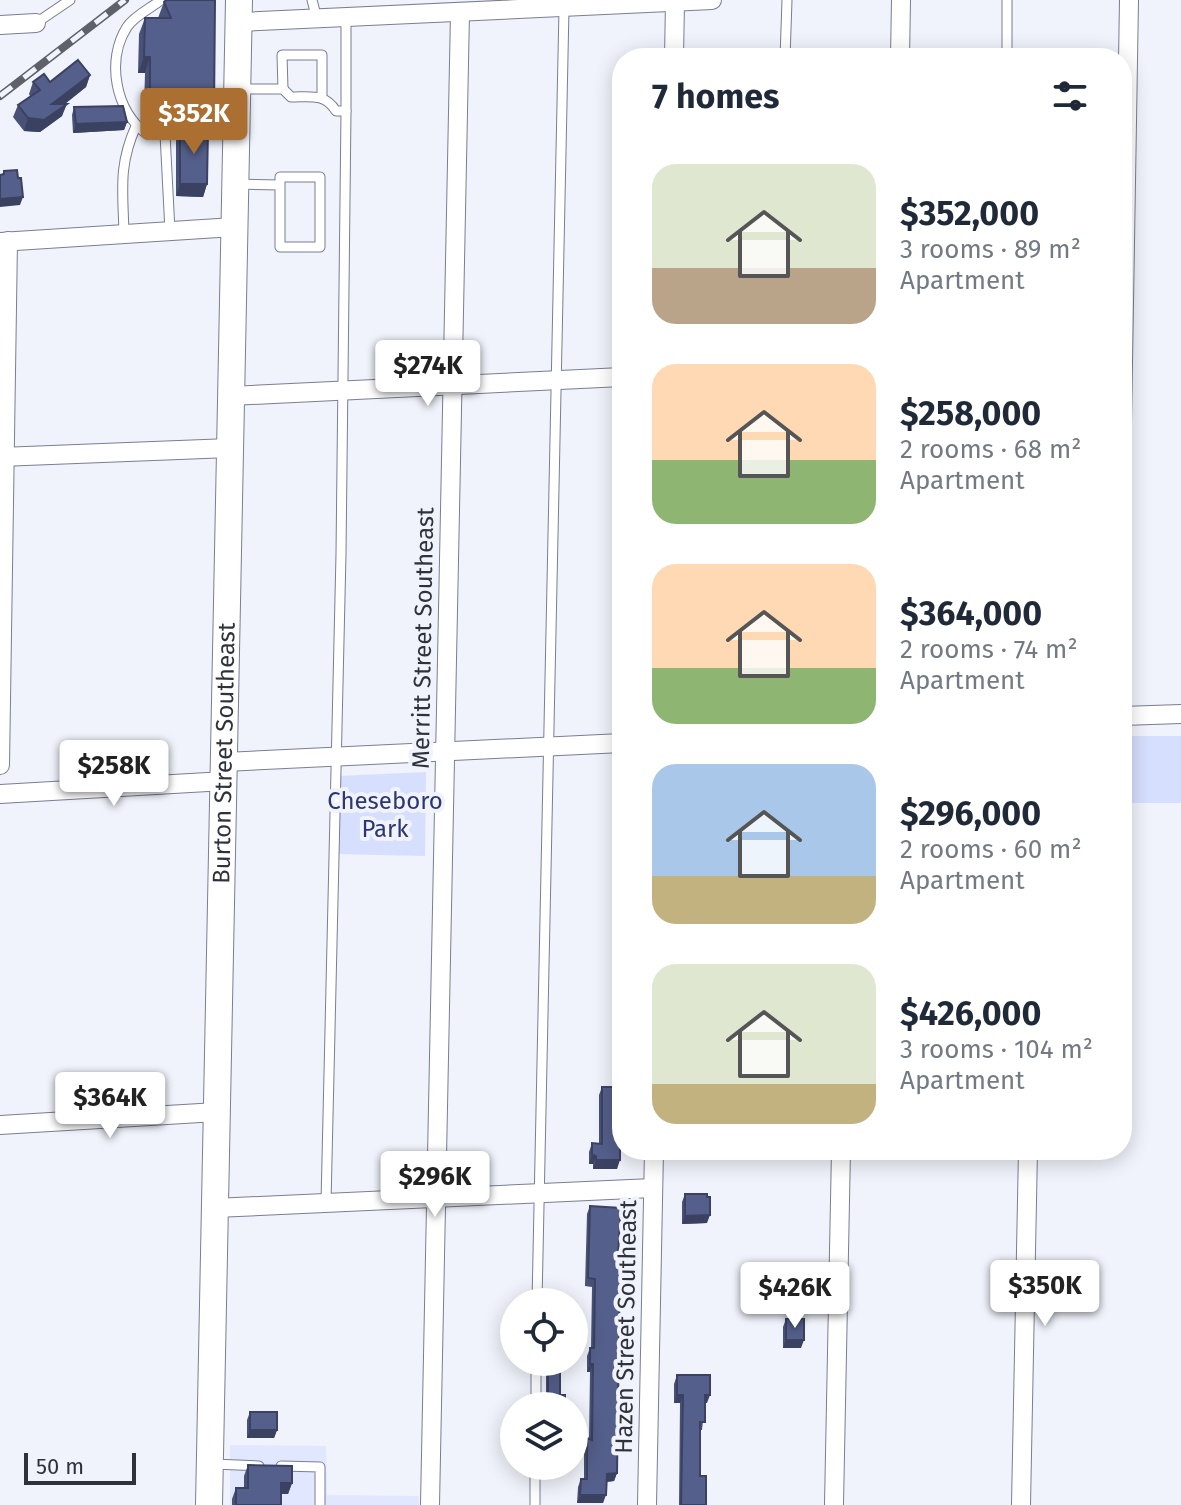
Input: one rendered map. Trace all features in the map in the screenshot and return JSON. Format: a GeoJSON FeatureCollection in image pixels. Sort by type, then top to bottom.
{"type":"FeatureCollection","features":[{"type":"Feature","properties":{"kind":"main road","name":"Burton Street Southeast"},"geometry":{"type":"LineString","coordinates":[[209,1505],[239,11]]}},
{"type":"Feature","properties":{"kind":"street"},"geometry":{"type":"LineString","coordinates":[[239,11],[317,19],[346,18],[399,8],[460,13],[712,0]]}},
{"type":"Feature","properties":{"kind":"street"},"geometry":{"type":"LineString","coordinates":[[900,48],[901,0]]}},
{"type":"Feature","properties":{"kind":"street"},"geometry":{"type":"LineString","coordinates":[[1128,48],[1129,0]]}},
{"type":"Feature","properties":{"kind":"street"},"geometry":{"type":"LineString","coordinates":[[675,48],[679,1]]}},
{"type":"Feature","properties":{"kind":"street","name":"Merritt Street Southeast"},"geometry":{"type":"LineString","coordinates":[[430,1505],[460,13]]}},
{"type":"Feature","properties":{"kind":"street"},"geometry":{"type":"LineString","coordinates":[[0,25],[36,23]]}},
{"type":"Feature","properties":{"kind":"street"},"geometry":{"type":"LineString","coordinates":[[0,765],[4,242],[234,227]]}},
{"type":"Feature","properties":{"kind":"street"},"geometry":{"type":"LineString","coordinates":[[231,396],[612,377]]}},
{"type":"Feature","properties":{"kind":"street"},"geometry":{"type":"LineString","coordinates":[[2,456],[230,448]]}},
{"type":"Feature","properties":{"kind":"street"},"geometry":{"type":"LineString","coordinates":[[1132,716],[1181,714]]}},
{"type":"Feature","properties":{"kind":"street"},"geometry":{"type":"LineString","coordinates":[[0,794],[335,757],[612,743]]}},
{"type":"Feature","properties":{"kind":"street"},"geometry":{"type":"LineString","coordinates":[[0,1125],[217,1112]]}},
{"type":"Feature","properties":{"kind":"street","name":"Hazen Street Southeast"},"geometry":{"type":"LineString","coordinates":[[647,1505],[654,1160]]}},
{"type":"Feature","properties":{"kind":"street"},"geometry":{"type":"LineString","coordinates":[[834,1505],[841,1160]]}},
{"type":"Feature","properties":{"kind":"street"},"geometry":{"type":"LineString","coordinates":[[1021,1505],[1028,1160]]}},
{"type":"Feature","properties":{"kind":"street"},"geometry":{"type":"LineString","coordinates":[[215,1208],[653,1188]]}},
{"type":"Feature","properties":{"kind":"lane"},"geometry":{"type":"LineString","coordinates":[[36,23],[70,0]]}},
{"type":"Feature","properties":{"kind":"lane"},"geometry":{"type":"LineString","coordinates":[[161,0],[129,24],[117,49],[116,79],[136,126],[147,134],[236,132]]}},
{"type":"Feature","properties":{"kind":"lane"},"geometry":{"type":"LineString","coordinates":[[312,0],[317,19]]}},
{"type":"Feature","properties":{"kind":"lane"},"geometry":{"type":"LineString","coordinates":[[785,48],[787,0]]}},
{"type":"Feature","properties":{"kind":"lane"},"geometry":{"type":"LineString","coordinates":[[1007,0],[1007,48]]}},
{"type":"Feature","properties":{"kind":"lane"},"geometry":{"type":"LineString","coordinates":[[537,1288],[564,8]]}},
{"type":"Feature","properties":{"kind":"lane"},"geometry":{"type":"LineString","coordinates":[[326,1203],[341,554],[346,18]]}},
{"type":"Feature","properties":{"kind":"lane"},"geometry":{"type":"LineString","coordinates":[[322,97],[322,55],[282,55],[283,89],[291,97],[322,97],[336,111],[346,111]]}},
{"type":"Feature","properties":{"kind":"lane"},"geometry":{"type":"LineString","coordinates":[[237,89],[283,89]]}},
{"type":"Feature","properties":{"kind":"lane"},"geometry":{"type":"LineString","coordinates":[[124,234],[122,171],[125,150],[136,126]]}},
{"type":"Feature","properties":{"kind":"lane"},"geometry":{"type":"LineString","coordinates":[[165,134],[170,231]]}},
{"type":"Feature","properties":{"kind":"lane"},"geometry":{"type":"LineString","coordinates":[[280,177],[320,177],[320,247],[280,247],[280,185],[280,177]]}},
{"type":"Feature","properties":{"kind":"lane"},"geometry":{"type":"LineString","coordinates":[[235,184],[280,185]]}},
{"type":"Feature","properties":{"kind":"lane"},"geometry":{"type":"LineString","coordinates":[[210,1464],[320,1467],[320,1505]]}},
{"type":"Feature","properties":{"kind":"lane"},"geometry":{"type":"LineString","coordinates":[[535,1480],[535,1505]]}},
{"type":"Feature","properties":{"kind":"shaded area"},"geometry":{"type":"Polygon","coordinates":[[[230,1445],[326,1446],[327,1495],[419,1496],[419,1505],[230,1505],[230,1445]]]}},
{"type":"Feature","properties":{"kind":"green space"},"geometry":{"type":"Polygon","coordinates":[[[1132,736],[1181,736],[1181,803],[1132,803],[1132,736]]]}},
{"type":"Feature","properties":{"kind":"green space","name":"Cheseboro Park"},"geometry":{"type":"Polygon","coordinates":[[[426,772],[425,856],[336,854],[339,776],[426,772]]]}},
{"type":"Feature","properties":{"kind":"building"},"geometry":{"type":"Polygon","coordinates":[[[215,0],[214,110],[162,110],[162,100],[150,92],[150,57],[144,57],[145,18],[171,18],[164,2],[215,0]]]}},
{"type":"Feature","properties":{"kind":"building"},"geometry":{"type":"Polygon","coordinates":[[[78,60],[90,75],[52,104],[67,104],[44,120],[28,118],[18,105],[40,90],[33,82],[44,74],[50,82],[78,60]]]}},
{"type":"Feature","properties":{"kind":"building"},"geometry":{"type":"Polygon","coordinates":[[[123,106],[127,122],[76,124],[74,107],[123,106]]]}},
{"type":"Feature","properties":{"kind":"building"},"geometry":{"type":"Polygon","coordinates":[[[180,129],[208,129],[207,184],[180,184],[180,129]]]}},
{"type":"Feature","properties":{"kind":"building"},"geometry":{"type":"Polygon","coordinates":[[[17,170],[23,197],[0,199],[0,175],[4,171],[17,170]]]}},
{"type":"Feature","properties":{"kind":"building"},"geometry":{"type":"Polygon","coordinates":[[[602,1087],[612,1087],[612,1160],[596,1160],[596,1156],[592,1155],[592,1143],[602,1144],[602,1087]]]}},
{"type":"Feature","properties":{"kind":"building"},"geometry":{"type":"Polygon","coordinates":[[[685,1194],[707,1194],[710,1197],[710,1215],[685,1216],[685,1194]]]}},
{"type":"Feature","properties":{"kind":"building"},"geometry":{"type":"Polygon","coordinates":[[[590,1206],[621,1208],[617,1269],[620,1269],[617,1473],[607,1474],[606,1495],[580,1495],[581,1480],[588,1480],[588,1438],[592,1440],[593,1364],[590,1364],[590,1348],[594,1348],[595,1279],[588,1278],[590,1206]]]}},
{"type":"Feature","properties":{"kind":"building"},"geometry":{"type":"Polygon","coordinates":[[[786,1319],[804,1319],[804,1340],[786,1340],[786,1319]]]}},
{"type":"Feature","properties":{"kind":"building"},"geometry":{"type":"Polygon","coordinates":[[[677,1375],[710,1375],[710,1395],[705,1395],[705,1422],[700,1422],[700,1476],[706,1476],[706,1505],[681,1505],[683,1395],[677,1395],[677,1375]]]}},
{"type":"Feature","properties":{"kind":"building"},"geometry":{"type":"Polygon","coordinates":[[[548,1376],[560,1376],[560,1392],[548,1392],[548,1376]]]}},
{"type":"Feature","properties":{"kind":"building"},"geometry":{"type":"Polygon","coordinates":[[[250,1412],[277,1412],[277,1430],[250,1430],[250,1412]]]}},
{"type":"Feature","properties":{"kind":"building"},"geometry":{"type":"Polygon","coordinates":[[[248,1465],[292,1466],[292,1483],[281,1483],[281,1505],[236,1505],[236,1488],[248,1488],[248,1465]]]}},
{"type":"Feature","properties":{"kind":"railway"},"geometry":{"type":"LineString","coordinates":[[0,96],[125,0]]}}]}
